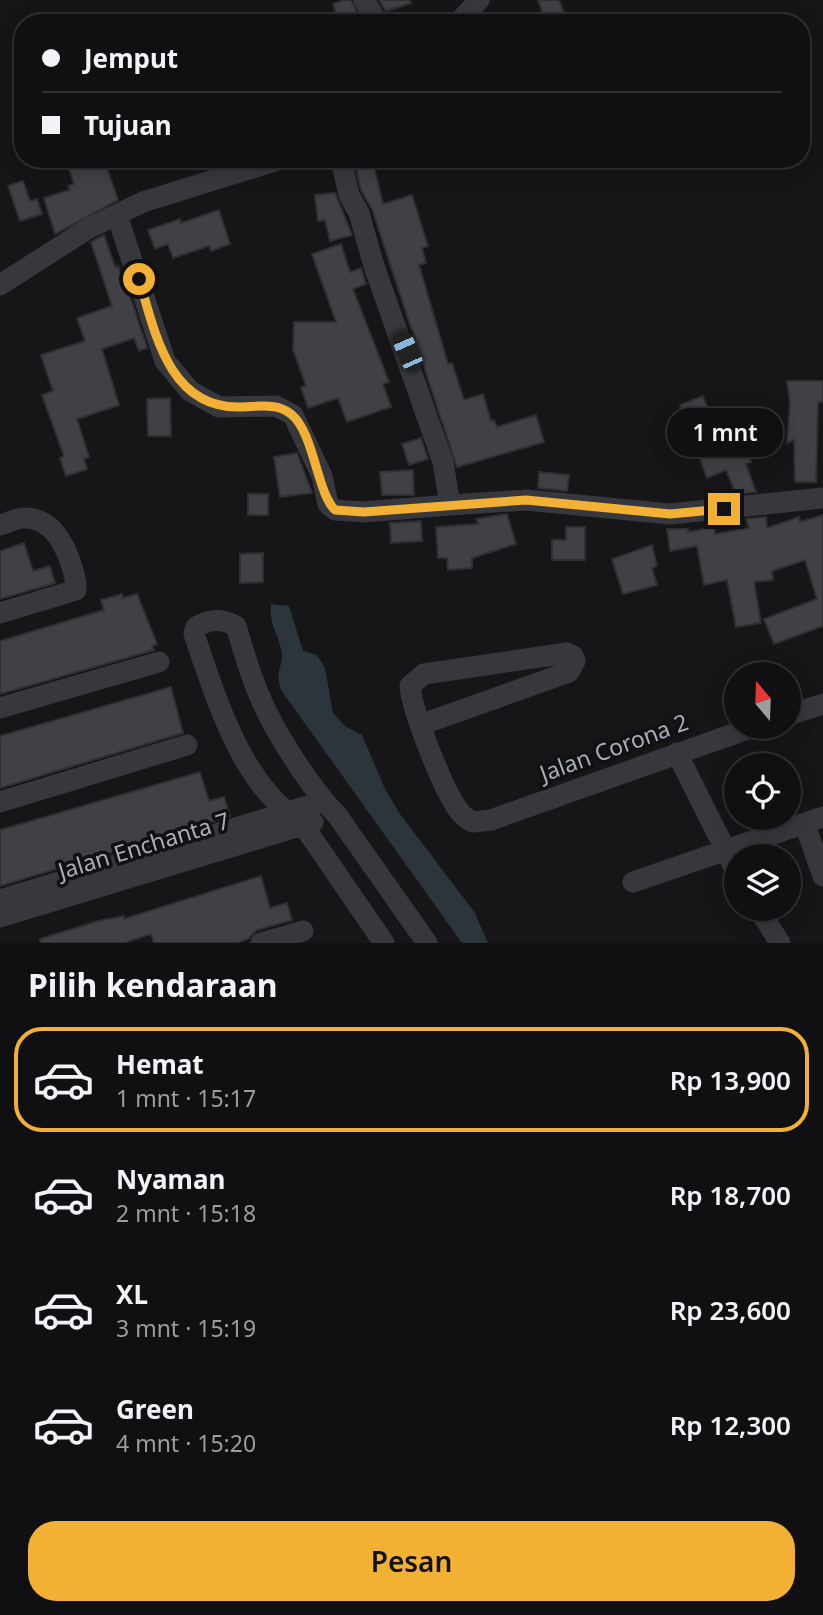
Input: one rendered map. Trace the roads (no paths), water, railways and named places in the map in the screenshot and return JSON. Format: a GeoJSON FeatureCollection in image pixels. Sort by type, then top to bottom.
{"type":"FeatureCollection","features":[{"type":"Feature","properties":{"kind":"street"},"geometry":{"type":"LineString","coordinates":[[466,14],[479,0]]}},
{"type":"Feature","properties":{"kind":"street"},"geometry":{"type":"LineString","coordinates":[[0,285],[65,243],[143,202],[252,168]]}},
{"type":"Feature","properties":{"kind":"street"},"geometry":{"type":"LineString","coordinates":[[343,168],[349,195],[359,213],[374,266],[443,462],[450,505]]}},
{"type":"Feature","properties":{"kind":"street"},"geometry":{"type":"LineString","coordinates":[[117,215],[165,360],[190,391],[219,407],[276,406],[293,415],[319,470],[328,504],[335,510],[364,512],[526,500],[670,514],[823,498]]}},
{"type":"Feature","properties":{"kind":"street"},"geometry":{"type":"LineString","coordinates":[[0,525],[26,517],[48,526],[65,547],[76,590],[0,612]]}},
{"type":"Feature","properties":{"kind":"street"},"geometry":{"type":"LineString","coordinates":[[383,943],[303,825],[286,813],[246,765],[221,711],[194,634],[195,627],[206,621],[225,620],[236,626],[260,698],[330,808],[427,943]]}},
{"type":"Feature","properties":{"kind":"street"},"geometry":{"type":"LineString","coordinates":[[567,653],[575,661],[569,672],[420,725],[411,701],[410,686],[424,674],[567,653]]}},
{"type":"Feature","properties":{"kind":"street"},"geometry":{"type":"LineString","coordinates":[[0,708],[159,662]]}},
{"type":"Feature","properties":{"kind":"street"},"geometry":{"type":"LineString","coordinates":[[802,711],[823,704]]}},
{"type":"Feature","properties":{"kind":"street","name":"Jalan Corona 2"},"geometry":{"type":"LineString","coordinates":[[420,725],[457,808],[473,822],[491,820],[724,737]]}},
{"type":"Feature","properties":{"kind":"street"},"geometry":{"type":"LineString","coordinates":[[0,802],[187,745]]}},
{"type":"Feature","properties":{"kind":"street"},"geometry":{"type":"LineString","coordinates":[[634,882],[724,852],[677,753]]}},
{"type":"Feature","properties":{"kind":"street","name":"Jalan Enchanta 7"},"geometry":{"type":"LineString","coordinates":[[0,900],[286,813],[330,808]]}},
{"type":"Feature","properties":{"kind":"street","name":"Jalan Enchanta 7"},"geometry":{"type":"LineString","coordinates":[[0,918],[303,825],[330,808]]}},
{"type":"Feature","properties":{"kind":"street"},"geometry":{"type":"LineString","coordinates":[[747,844],[814,821],[823,876]]}},
{"type":"Feature","properties":{"kind":"street"},"geometry":{"type":"LineString","coordinates":[[766,921],[779,943]]}},
{"type":"Feature","properties":{"kind":"street"},"geometry":{"type":"LineString","coordinates":[[261,943],[303,931]]}}]}
